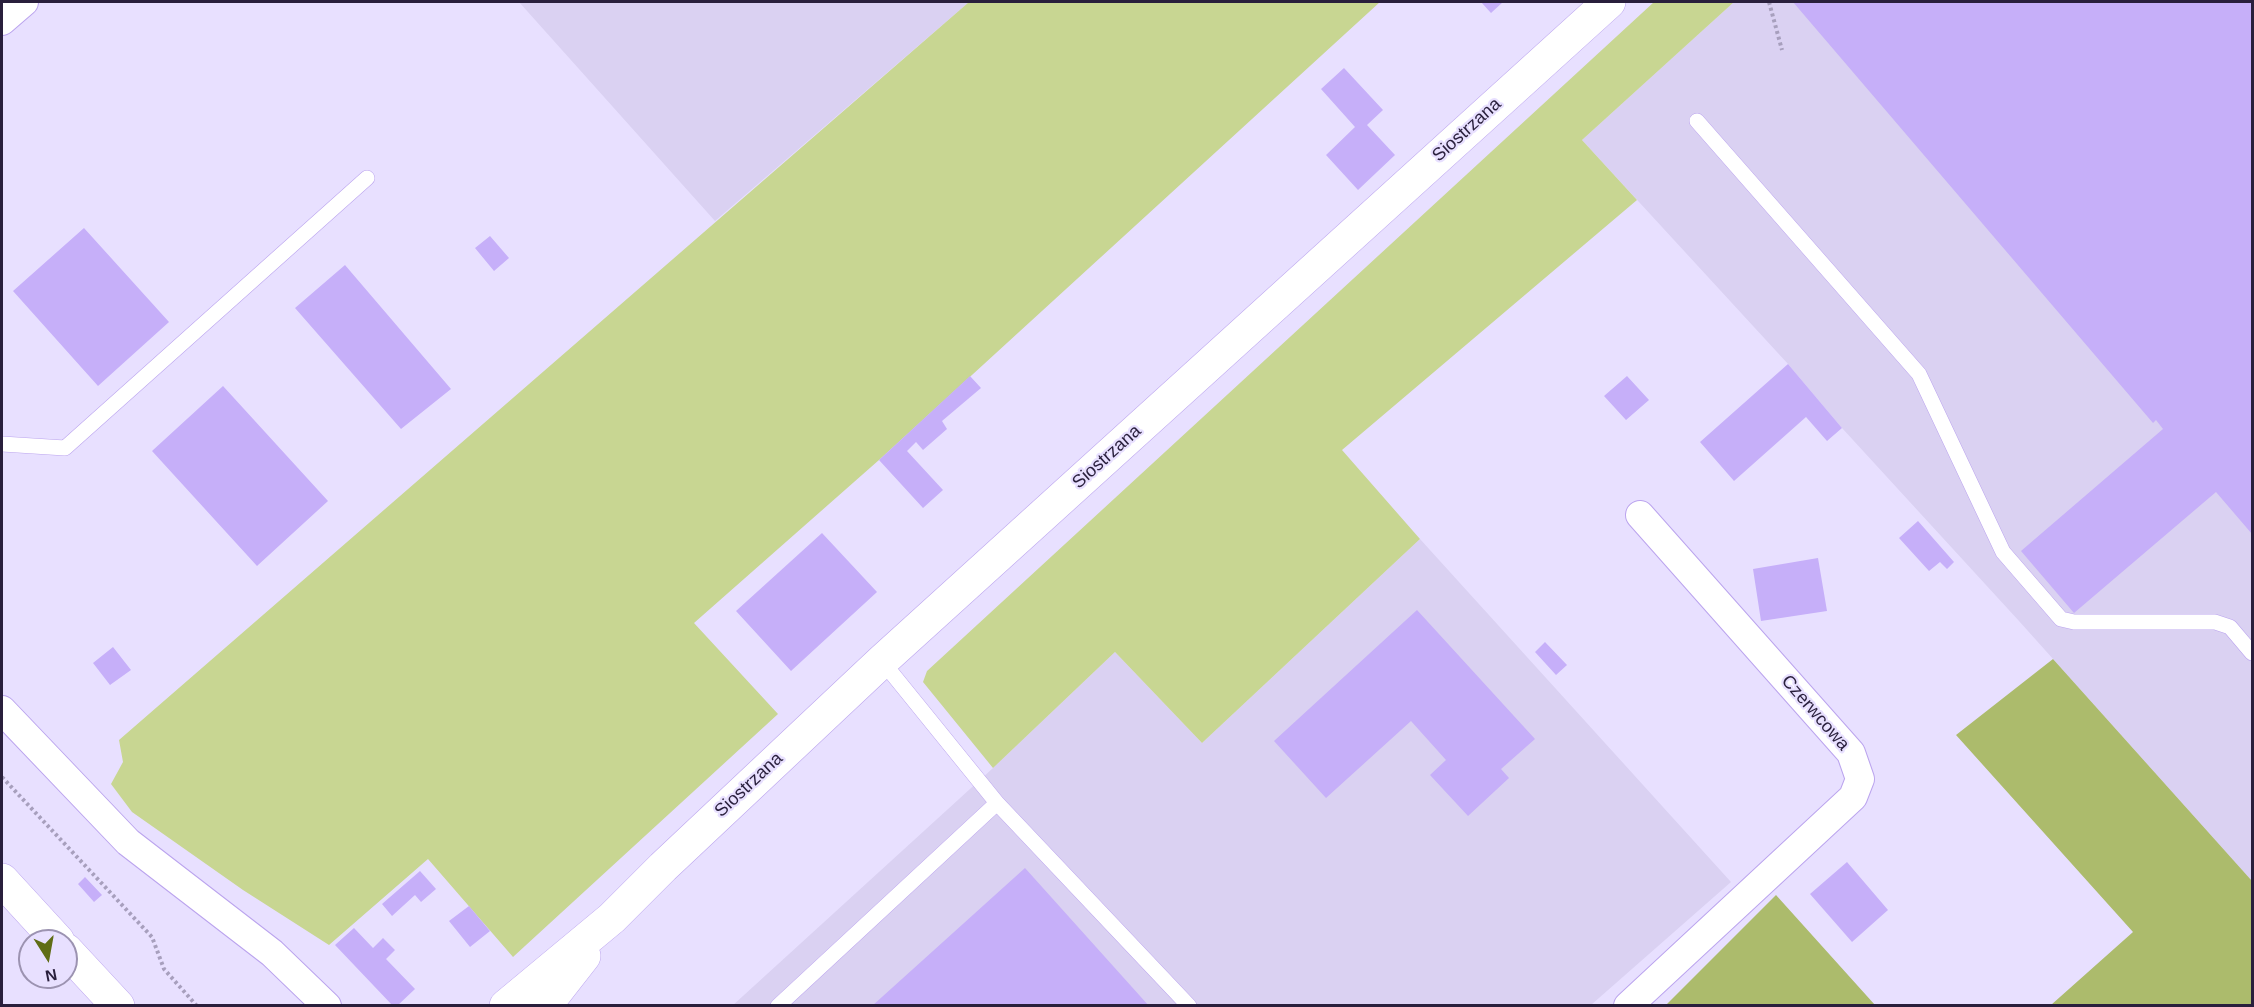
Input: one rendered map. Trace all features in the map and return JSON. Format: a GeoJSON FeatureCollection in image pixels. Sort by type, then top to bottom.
{"type":"FeatureCollection","features":[{"type":"Feature","properties":{"kind":"street"},"geometry":{"type":"LineString","coordinates":[[2,21],[24,2]]}},
{"type":"Feature","properties":{"kind":"street","name":"Siostrzana"},"geometry":{"type":"LineString","coordinates":[[506,1005],[612,918],[882,661],[1609,2]]}},
{"type":"Feature","properties":{"kind":"street","name":"Czerwcowa"},"geometry":{"type":"LineString","coordinates":[[1628,1005],[1853,797],[1860,779],[1851,753],[1640,515]]}},
{"type":"Feature","properties":{"kind":"street"},"geometry":{"type":"LineString","coordinates":[[2,710],[128,842],[272,953],[327,1005]]}},
{"type":"Feature","properties":{"kind":"street"},"geometry":{"type":"LineString","coordinates":[[2,880],[47,929]]}},
{"type":"Feature","properties":{"kind":"street","name":"Siostrzana"},"geometry":{"type":"LineString","coordinates":[[545,1005],[612,918]]}},
{"type":"Feature","properties":{"kind":"street"},"geometry":{"type":"LineString","coordinates":[[78,963],[118,1005]]}},
{"type":"Feature","properties":{"kind":"lane"},"geometry":{"type":"LineString","coordinates":[[1697,121],[1919,374],[2003,552],[2061,619],[2074,622],[2215,622],[2230,627],[2253,653]]}},
{"type":"Feature","properties":{"kind":"lane"},"geometry":{"type":"LineString","coordinates":[[2,444],[65,448],[367,178]]}},
{"type":"Feature","properties":{"kind":"lane"},"geometry":{"type":"LineString","coordinates":[[882,661],[997,803],[1189,1005]]}},
{"type":"Feature","properties":{"kind":"lane"},"geometry":{"type":"LineString","coordinates":[[778,1005],[997,803]]}},
{"type":"Feature","properties":{"kind":"path"},"geometry":{"type":"LineString","coordinates":[[1769,2],[1782,50]]}},
{"type":"Feature","properties":{"kind":"path"},"geometry":{"type":"LineString","coordinates":[[2,777],[152,937],[164,969],[197,1005]]}},
{"type":"Feature","properties":{"kind":"shaded area"},"geometry":{"type":"Polygon","coordinates":[[[519,2],[969,2],[715,221],[519,2]]]}},
{"type":"Feature","properties":{"kind":"shaded area"},"geometry":{"type":"Polygon","coordinates":[[[1734,2],[2252,2],[2252,881],[1842,428],[1788,364],[1582,140],[1734,2]]]}},
{"type":"Feature","properties":{"kind":"shaded area"},"geometry":{"type":"Polygon","coordinates":[[[1420,539],[1731,882],[1591,1005],[732,1006],[993,768],[1115,652],[1202,743],[1420,539]]]}},
{"type":"Feature","properties":{"kind":"green space"},"geometry":{"type":"Polygon","coordinates":[[[969,2],[1380,2],[879,460],[694,623],[778,714],[513,957],[428,859],[329,945],[243,890],[132,812],[111,784],[123,762],[119,740],[969,2]]]}},
{"type":"Feature","properties":{"kind":"green space"},"geometry":{"type":"Polygon","coordinates":[[[1654,2],[1734,2],[1582,140],[1637,200],[1342,450],[1420,539],[1202,743],[1115,652],[993,768],[923,682],[927,671],[1654,2]]]}},
{"type":"Feature","properties":{"kind":"green space"},"geometry":{"type":"Polygon","coordinates":[[[2053,659],[2252,881],[2252,1005],[2051,1005],[2133,932],[1956,735],[2053,659]]]}},
{"type":"Feature","properties":{"kind":"green space"},"geometry":{"type":"Polygon","coordinates":[[[1776,895],[1875,1005],[1666,1005],[1776,895]]]}},
{"type":"Feature","properties":{"kind":"building"},"geometry":{"type":"Polygon","coordinates":[[[1481,2],[1503,2],[1491,13],[1481,2]]]}},
{"type":"Feature","properties":{"kind":"building"},"geometry":{"type":"Polygon","coordinates":[[[1793,2],[2252,2],[2252,534],[2216,492],[2074,613],[2021,551],[2163,429],[2156,420],[2153,423],[1793,2]]]}},
{"type":"Feature","properties":{"kind":"building"},"geometry":{"type":"Polygon","coordinates":[[[1344,68],[1383,110],[1367,125],[1395,155],[1358,190],[1326,155],[1355,127],[1321,89],[1344,68]]]}},
{"type":"Feature","properties":{"kind":"building"},"geometry":{"type":"Polygon","coordinates":[[[84,228],[169,322],[98,386],[13,291],[84,228]]]}},
{"type":"Feature","properties":{"kind":"building"},"geometry":{"type":"Polygon","coordinates":[[[490,236],[509,258],[494,271],[475,248],[490,236]]]}},
{"type":"Feature","properties":{"kind":"building"},"geometry":{"type":"Polygon","coordinates":[[[345,265],[451,389],[401,429],[295,308],[345,265]]]}},
{"type":"Feature","properties":{"kind":"building"},"geometry":{"type":"Polygon","coordinates":[[[1788,364],[1842,428],[1827,441],[1806,417],[1734,481],[1700,442],[1788,364]]]}},
{"type":"Feature","properties":{"kind":"building"},"geometry":{"type":"Polygon","coordinates":[[[970,376],[981,388],[942,421],[947,429],[923,450],[916,442],[907,451],[943,490],[923,508],[879,460],[970,376]]]}},
{"type":"Feature","properties":{"kind":"building"},"geometry":{"type":"Polygon","coordinates":[[[1627,376],[1649,400],[1626,420],[1604,396],[1627,376]]]}},
{"type":"Feature","properties":{"kind":"building"},"geometry":{"type":"Polygon","coordinates":[[[223,386],[328,501],[257,566],[152,451],[223,386]]]}},
{"type":"Feature","properties":{"kind":"building"},"geometry":{"type":"Polygon","coordinates":[[[1918,521],[1954,562],[1947,569],[1940,562],[1929,571],[1899,538],[1918,521]]]}},
{"type":"Feature","properties":{"kind":"building"},"geometry":{"type":"Polygon","coordinates":[[[822,533],[877,592],[791,671],[736,611],[822,533]]]}},
{"type":"Feature","properties":{"kind":"building"},"geometry":{"type":"Polygon","coordinates":[[[1818,558],[1827,611],[1761,621],[1753,569],[1818,558]]]}},
{"type":"Feature","properties":{"kind":"building"},"geometry":{"type":"Polygon","coordinates":[[[1417,610],[1535,739],[1501,769],[1509,778],[1468,816],[1430,775],[1446,760],[1411,721],[1326,798],[1274,741],[1417,610]]]}},
{"type":"Feature","properties":{"kind":"building"},"geometry":{"type":"Polygon","coordinates":[[[1545,642],[1567,665],[1556,675],[1535,652],[1545,642]]]}},
{"type":"Feature","properties":{"kind":"building"},"geometry":{"type":"Polygon","coordinates":[[[113,647],[131,670],[110,685],[93,663],[113,647]]]}},
{"type":"Feature","properties":{"kind":"building"},"geometry":{"type":"Polygon","coordinates":[[[1847,862],[1888,910],[1852,942],[1810,894],[1847,862]]]}},
{"type":"Feature","properties":{"kind":"building"},"geometry":{"type":"Polygon","coordinates":[[[1025,868],[1149,1006],[872,1006],[1025,868]]]}},
{"type":"Feature","properties":{"kind":"building"},"geometry":{"type":"Polygon","coordinates":[[[420,871],[436,889],[421,902],[415,895],[392,916],[382,904],[420,871]]]}},
{"type":"Feature","properties":{"kind":"building"},"geometry":{"type":"Polygon","coordinates":[[[85,877],[102,895],[94,902],[78,884],[85,877]]]}},
{"type":"Feature","properties":{"kind":"building"},"geometry":{"type":"Polygon","coordinates":[[[469,906],[490,931],[470,947],[449,921],[469,906]]]}},
{"type":"Feature","properties":{"kind":"building"},"geometry":{"type":"Polygon","coordinates":[[[354,928],[373,948],[383,938],[395,950],[386,959],[415,989],[397,1006],[393,1006],[335,945],[354,928]]]}}]}
